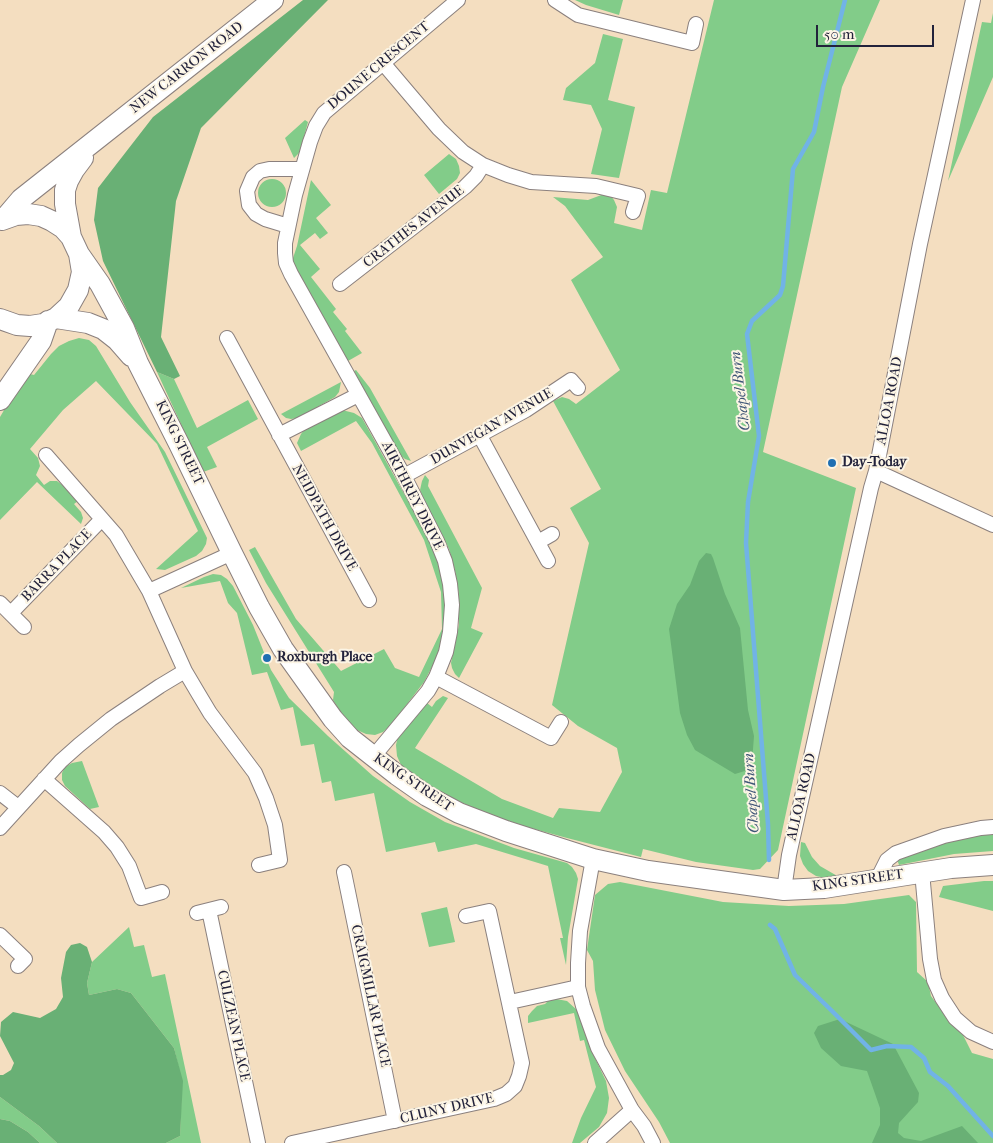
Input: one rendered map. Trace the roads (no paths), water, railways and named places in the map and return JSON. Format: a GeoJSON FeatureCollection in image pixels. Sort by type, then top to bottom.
{"type":"FeatureCollection","features":[{"type":"Feature","properties":{"kind":"main road","name":"NEW CARRON ROAD"},"geometry":{"type":"LineString","coordinates":[[2,220],[21,199],[273,0]]}},
{"type":"Feature","properties":{"kind":"main road","name":"NEW CARRON ROAD"},"geometry":{"type":"LineString","coordinates":[[75,246],[65,204],[65,190],[74,170],[102,135]]}},
{"type":"Feature","properties":{"kind":"main road"},"geometry":{"type":"LineString","coordinates":[[0,400],[41,341],[52,320],[69,306],[78,290],[82,272],[75,246],[63,228],[41,216],[28,214],[16,215],[2,220]]}},
{"type":"Feature","properties":{"kind":"main road","name":"KING STREET"},"geometry":{"type":"LineString","coordinates":[[75,246],[100,284],[124,328],[138,363],[180,444],[259,608],[283,649],[333,719],[350,738],[427,796],[459,814],[593,859],[648,871],[784,890],[824,888],[922,872],[993,865]]}},
{"type":"Feature","properties":{"kind":"main road","name":"KING STREET"},"geometry":{"type":"LineString","coordinates":[[0,319],[17,325],[30,326],[52,320],[88,323],[103,329],[117,340],[138,363]]}},
{"type":"Feature","properties":{"kind":"street","name":"DOUNE CRESCENT"},"geometry":{"type":"LineString","coordinates":[[286,263],[285,243],[302,169],[316,126],[324,112],[458,0]]}},
{"type":"Feature","properties":{"kind":"street"},"geometry":{"type":"LineString","coordinates":[[555,0],[578,14],[692,43],[696,24]]}},
{"type":"Feature","properties":{"kind":"street","name":"ALLOA ROAD"},"geometry":{"type":"LineString","coordinates":[[784,890],[789,855],[876,471],[920,244],[973,0]]}},
{"type":"Feature","properties":{"kind":"street"},"geometry":{"type":"LineString","coordinates":[[383,63],[439,130],[462,152],[483,165],[531,182],[596,186],[638,196],[633,212]]}},
{"type":"Feature","properties":{"kind":"street","name":"CRATHES AVENUE"},"geometry":{"type":"LineString","coordinates":[[340,284],[466,187],[483,165]]}},
{"type":"Feature","properties":{"kind":"street"},"geometry":{"type":"LineString","coordinates":[[288,226],[265,219],[256,214],[248,205],[246,191],[252,177],[260,171],[269,168],[302,169]]}},
{"type":"Feature","properties":{"kind":"street","name":"AIRTHREY DRIVE"},"geometry":{"type":"LineString","coordinates":[[286,263],[404,476],[437,541],[445,561],[450,584],[452,605],[450,632],[446,652],[436,677],[428,691],[373,757]]}},
{"type":"Feature","properties":{"kind":"street","name":"NEIDPATH DRIVE"},"geometry":{"type":"LineString","coordinates":[[226,338],[369,600]]}},
{"type":"Feature","properties":{"kind":"street","name":"DUNVEGAN AVENUE"},"geometry":{"type":"LineString","coordinates":[[404,476],[526,410],[572,380],[578,388]]}},
{"type":"Feature","properties":{"kind":"street"},"geometry":{"type":"LineString","coordinates":[[279,435],[358,395]]}},
{"type":"Feature","properties":{"kind":"street"},"geometry":{"type":"LineString","coordinates":[[480,436],[548,561]]}},
{"type":"Feature","properties":{"kind":"street"},"geometry":{"type":"LineString","coordinates":[[46,455],[52,471],[116,535],[149,591],[185,671],[210,713],[255,773],[266,798],[274,825],[280,860],[259,865]]}},
{"type":"Feature","properties":{"kind":"street"},"geometry":{"type":"LineString","coordinates":[[876,471],[993,526]]}},
{"type":"Feature","properties":{"kind":"street","name":"BARRA PLACE"},"geometry":{"type":"LineString","coordinates":[[11,613],[102,519]]}},
{"type":"Feature","properties":{"kind":"street"},"geometry":{"type":"LineString","coordinates":[[538,542],[552,534]]}},
{"type":"Feature","properties":{"kind":"street"},"geometry":{"type":"LineString","coordinates":[[149,591],[232,553]]}},
{"type":"Feature","properties":{"kind":"street","name":"BARRA PLACE"},"geometry":{"type":"LineString","coordinates":[[0,603],[24,626]]}},
{"type":"Feature","properties":{"kind":"street"},"geometry":{"type":"LineString","coordinates":[[0,828],[61,761],[111,719],[185,671]]}},
{"type":"Feature","properties":{"kind":"street"},"geometry":{"type":"LineString","coordinates":[[436,677],[551,738],[561,722]]}},
{"type":"Feature","properties":{"kind":"street"},"geometry":{"type":"LineString","coordinates":[[44,779],[104,832],[117,847],[129,866],[141,898],[162,892]]}},
{"type":"Feature","properties":{"kind":"street"},"geometry":{"type":"LineString","coordinates":[[0,792],[18,807]]}},
{"type":"Feature","properties":{"kind":"street"},"geometry":{"type":"LineString","coordinates":[[877,880],[887,860],[896,853],[944,836],[993,827]]}},
{"type":"Feature","properties":{"kind":"street"},"geometry":{"type":"LineString","coordinates":[[593,859],[580,931],[578,987],[598,1048],[632,1110],[644,1126],[653,1143]]}},
{"type":"Feature","properties":{"kind":"street","name":"CRAIGMILLAR PLACE"},"geometry":{"type":"LineString","coordinates":[[344,872],[395,1121]]}},
{"type":"Feature","properties":{"kind":"street"},"geometry":{"type":"LineString","coordinates":[[922,872],[930,960],[934,980],[942,998],[955,1018],[971,1032],[993,1042]]}},
{"type":"Feature","properties":{"kind":"street","name":"CULZEAN PLACE"},"geometry":{"type":"LineString","coordinates":[[209,910],[258,1143]]}},
{"type":"Feature","properties":{"kind":"street","name":"CLUNY DRIVE"},"geometry":{"type":"LineString","coordinates":[[292,1143],[494,1099],[506,1094],[514,1086],[522,1063],[489,911],[466,916]]}},
{"type":"Feature","properties":{"kind":"street"},"geometry":{"type":"LineString","coordinates":[[0,935],[25,959],[18,966]]}},
{"type":"Feature","properties":{"kind":"street"},"geometry":{"type":"LineString","coordinates":[[510,1002],[578,987]]}},
{"type":"Feature","properties":{"kind":"street"},"geometry":{"type":"LineString","coordinates":[[595,1143],[632,1110]]}},
{"type":"Feature","properties":{"kind":"waterway","name":"Chapel Burn"},"geometry":{"type":"LineString","coordinates":[[769,860],[768,824],[746,543],[748,502],[759,436],[747,334],[752,321],[780,295],[783,286],[793,169],[814,132],[823,87],[845,0]]}},
{"type":"Feature","properties":{"kind":"waterway","name":"Chapel Burn"},"geometry":{"type":"LineString","coordinates":[[770,925],[775,929],[795,975],[871,1050],[887,1046],[911,1047],[924,1058],[930,1072],[948,1086],[993,1136]]}},
{"type":"Feature","properties":{"kind":"place","name":"Day-Today"},"geometry":{"type":"Point","coordinates":[832,463]}},
{"type":"Feature","properties":{"kind":"place","name":"Roxburgh Place"},"geometry":{"type":"Point","coordinates":[267,658]}}]}
